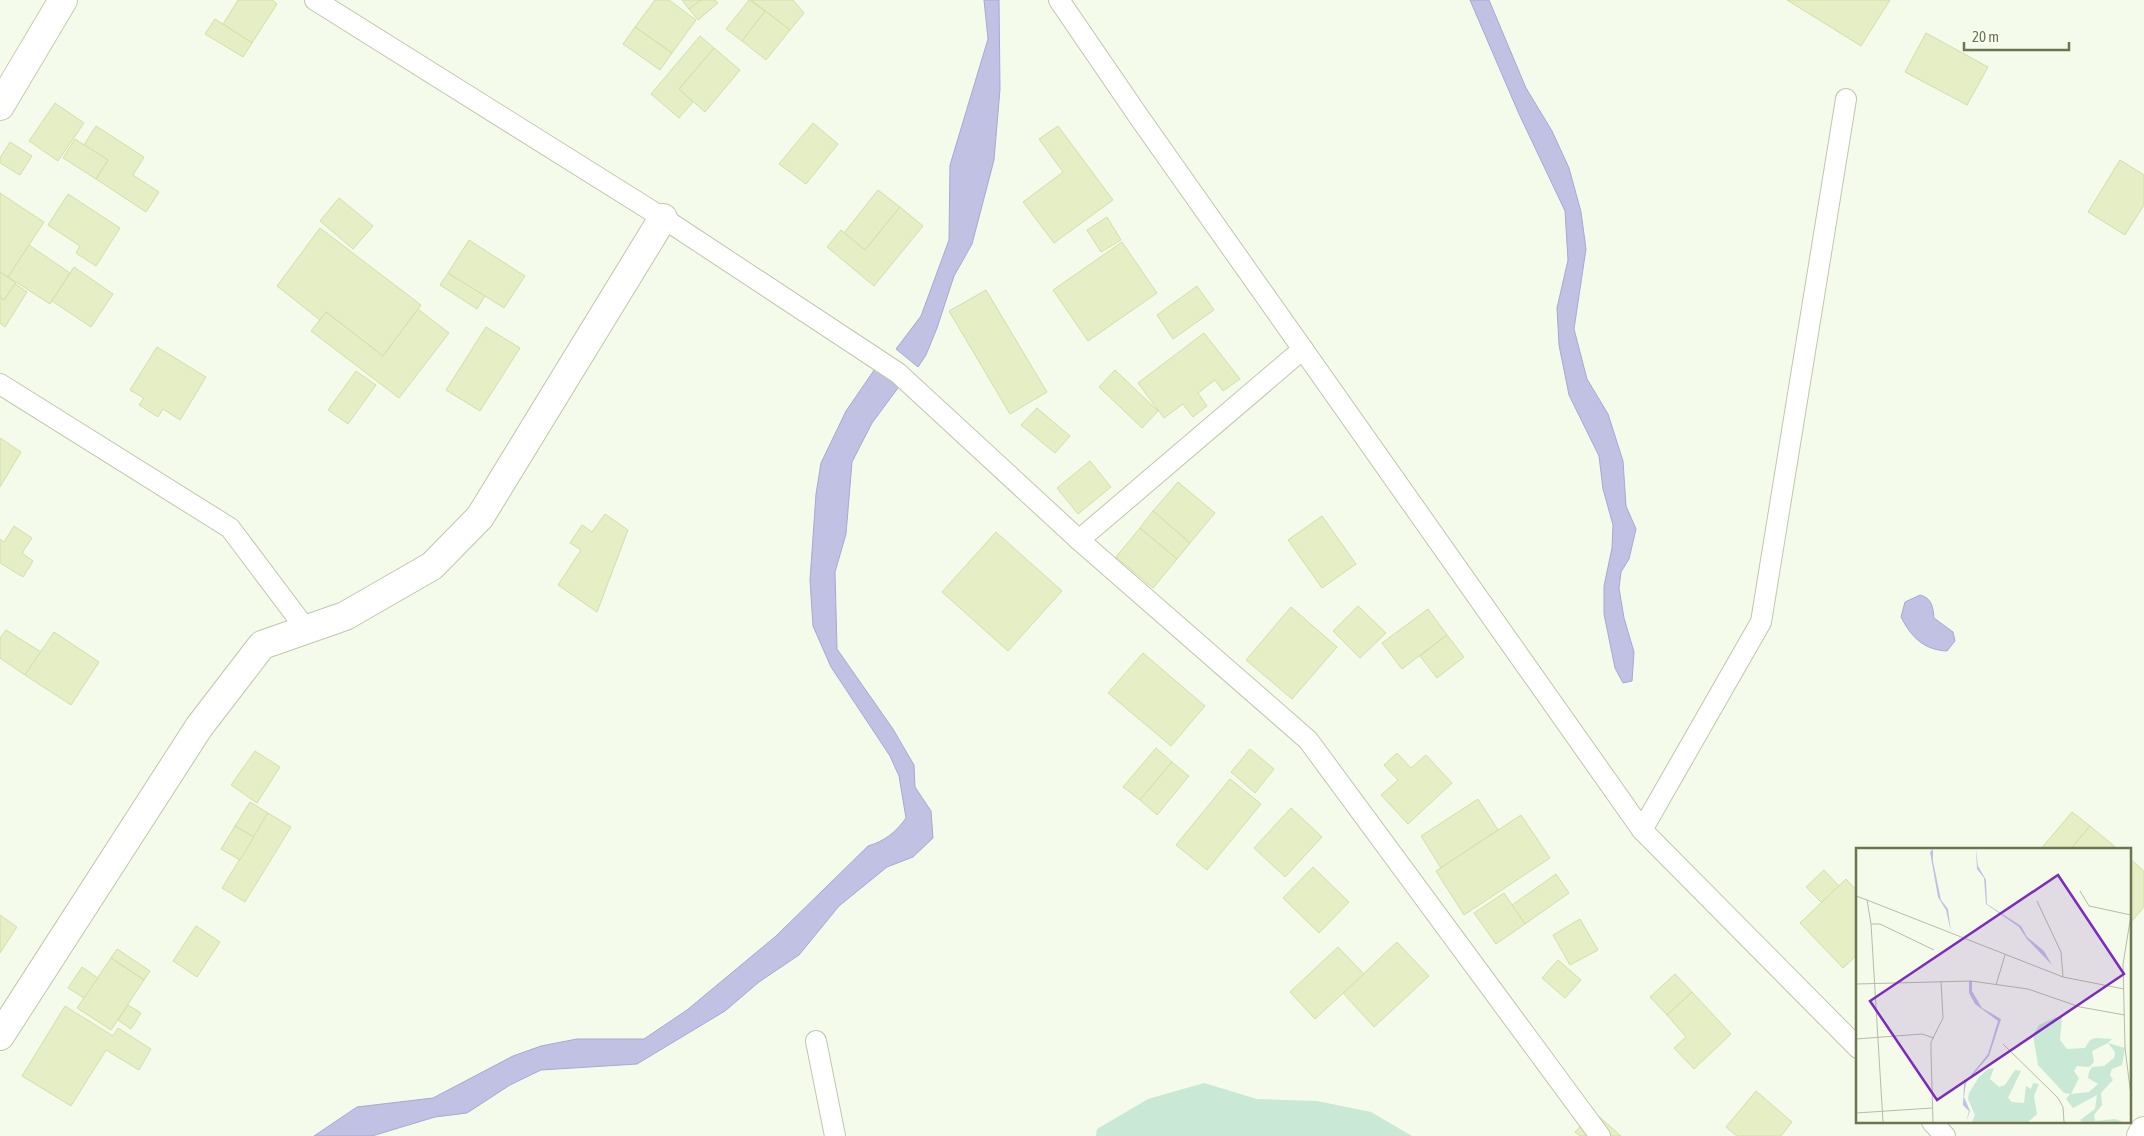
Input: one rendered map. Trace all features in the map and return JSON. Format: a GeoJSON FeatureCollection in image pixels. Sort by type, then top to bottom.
{"type":"FeatureCollection","features":[{"type":"Feature","properties":{"kind":"street"},"geometry":{"type":"LineString","coordinates":[[0,106],[63,0]]}},
{"type":"Feature","properties":{"kind":"street"},"geometry":{"type":"LineString","coordinates":[[0,1036],[199,727],[262,645],[345,616],[432,566],[480,517],[663,218]]}},
{"type":"Feature","properties":{"kind":"street"},"geometry":{"type":"LineString","coordinates":[[2141,1136],[2144,1131]]}},
{"type":"Feature","properties":{"kind":"lane"},"geometry":{"type":"LineString","coordinates":[[315,0],[663,218],[898,373],[1079,540],[1308,740],[1600,1136]]}},
{"type":"Feature","properties":{"kind":"lane"},"geometry":{"type":"LineString","coordinates":[[1059,0],[1642,830],[1856,1046]]}},
{"type":"Feature","properties":{"kind":"lane"},"geometry":{"type":"LineString","coordinates":[[1642,830],[1762,622],[1846,99]]}},
{"type":"Feature","properties":{"kind":"lane"},"geometry":{"type":"LineString","coordinates":[[1079,540],[1303,349]]}},
{"type":"Feature","properties":{"kind":"lane"},"geometry":{"type":"LineString","coordinates":[[0,384],[230,528],[306,629]]}},
{"type":"Feature","properties":{"kind":"lane"},"geometry":{"type":"LineString","coordinates":[[816,1040],[835,1136]]}},
{"type":"Feature","properties":{"kind":"lane"},"geometry":{"type":"LineString","coordinates":[[1934,1124],[1945,1136]]}},
{"type":"Feature","properties":{"kind":"green space"},"geometry":{"type":"Polygon","coordinates":[[[1204,1083],[1257,1099],[1317,1101],[1371,1112],[1412,1136],[1096,1136],[1097,1129],[1148,1099],[1204,1083]]]}},
{"type":"Feature","properties":{"kind":"water"},"geometry":{"type":"Polygon","coordinates":[[[984,0],[999,0],[1000,89],[994,160],[972,244],[954,276],[937,328],[926,355],[918,367],[896,349],[921,316],[949,240],[950,165],[988,39],[984,0]]]}},
{"type":"Feature","properties":{"kind":"water"},"geometry":{"type":"Polygon","coordinates":[[[1470,0],[1489,0],[1526,88],[1552,131],[1569,168],[1581,212],[1586,249],[1574,329],[1587,379],[1608,414],[1623,461],[1626,506],[1636,529],[1629,559],[1621,572],[1619,588],[1624,618],[1634,652],[1632,681],[1623,683],[1615,668],[1604,614],[1604,586],[1612,548],[1613,525],[1603,489],[1599,456],[1569,395],[1559,345],[1557,308],[1568,260],[1565,211],[1519,114],[1470,0]]]}},
{"type":"Feature","properties":{"kind":"water"},"geometry":{"type":"Polygon","coordinates":[[[879,363],[901,384],[872,423],[852,462],[846,534],[835,572],[837,649],[893,729],[914,765],[915,787],[931,811],[933,838],[913,857],[887,867],[839,906],[799,955],[759,982],[725,1011],[637,1064],[541,1070],[510,1085],[467,1113],[435,1117],[372,1136],[314,1136],[357,1107],[433,1098],[513,1056],[541,1046],[577,1039],[644,1039],[687,1010],[776,936],[868,846],[890,835],[906,818],[899,776],[890,756],[831,667],[813,626],[810,580],[816,494],[821,463],[846,411],[879,363]]]}},
{"type":"Feature","properties":{"kind":"water"},"geometry":{"type":"Polygon","coordinates":[[[1920,595],[1929,601],[1934,618],[1953,632],[1955,641],[1947,651],[1932,648],[1919,641],[1909,631],[1901,617],[1905,602],[1920,595]]]}},
{"type":"Feature","properties":{"kind":"building"},"geometry":{"type":"Polygon","coordinates":[[[238,0],[272,0],[277,4],[252,43],[223,24],[238,0]]]}},
{"type":"Feature","properties":{"kind":"building"},"geometry":{"type":"Polygon","coordinates":[[[655,0],[669,0],[696,20],[672,53],[635,27],[655,0]]]}},
{"type":"Feature","properties":{"kind":"building"},"geometry":{"type":"Polygon","coordinates":[[[682,0],[701,0],[689,9],[682,0]]]}},
{"type":"Feature","properties":{"kind":"building"},"geometry":{"type":"Polygon","coordinates":[[[701,0],[715,0],[718,3],[698,20],[689,9],[701,0]]]}},
{"type":"Feature","properties":{"kind":"building"},"geometry":{"type":"Polygon","coordinates":[[[749,0],[765,11],[742,41],[726,29],[749,0]]]}},
{"type":"Feature","properties":{"kind":"building"},"geometry":{"type":"Polygon","coordinates":[[[751,0],[793,0],[804,13],[790,30],[751,0]]]}},
{"type":"Feature","properties":{"kind":"building"},"geometry":{"type":"Polygon","coordinates":[[[1787,0],[1890,0],[1861,46],[1787,0]]]}},
{"type":"Feature","properties":{"kind":"building"},"geometry":{"type":"Polygon","coordinates":[[[765,11],[790,30],[766,60],[742,41],[765,11]]]}},
{"type":"Feature","properties":{"kind":"building"},"geometry":{"type":"Polygon","coordinates":[[[215,19],[252,43],[243,57],[205,34],[215,19]]]}},
{"type":"Feature","properties":{"kind":"building"},"geometry":{"type":"Polygon","coordinates":[[[635,27],[672,53],[660,70],[623,44],[635,27]]]}},
{"type":"Feature","properties":{"kind":"building"},"geometry":{"type":"Polygon","coordinates":[[[1926,33],[1988,67],[1967,105],[1905,72],[1926,33]]]}},
{"type":"Feature","properties":{"kind":"building"},"geometry":{"type":"Polygon","coordinates":[[[700,36],[714,48],[679,89],[693,102],[679,118],[651,94],[700,36]]]}},
{"type":"Feature","properties":{"kind":"building"},"geometry":{"type":"Polygon","coordinates":[[[714,48],[740,70],[705,112],[679,89],[714,48]]]}},
{"type":"Feature","properties":{"kind":"building"},"geometry":{"type":"Polygon","coordinates":[[[55,103],[84,123],[58,161],[29,141],[55,103]]]}},
{"type":"Feature","properties":{"kind":"building"},"geometry":{"type":"Polygon","coordinates":[[[813,123],[838,144],[806,184],[779,164],[813,123]]]}},
{"type":"Feature","properties":{"kind":"building"},"geometry":{"type":"Polygon","coordinates":[[[96,126],[144,157],[133,175],[159,192],[146,212],[96,179],[108,160],[84,145],[96,126]]]}},
{"type":"Feature","properties":{"kind":"building"},"geometry":{"type":"Polygon","coordinates":[[[1058,126],[1113,200],[1054,243],[1023,202],[1063,172],[1039,139],[1058,126]]]}},
{"type":"Feature","properties":{"kind":"building"},"geometry":{"type":"Polygon","coordinates":[[[75,139],[108,160],[96,179],[63,158],[75,139]]]}},
{"type":"Feature","properties":{"kind":"building"},"geometry":{"type":"Polygon","coordinates":[[[10,142],[32,156],[20,175],[0,163],[0,158],[10,142]]]}},
{"type":"Feature","properties":{"kind":"building"},"geometry":{"type":"Polygon","coordinates":[[[2120,160],[2144,175],[2144,205],[2125,235],[2088,212],[2120,160]]]}},
{"type":"Feature","properties":{"kind":"building"},"geometry":{"type":"Polygon","coordinates":[[[878,190],[900,207],[865,250],[844,233],[878,190]]]}},
{"type":"Feature","properties":{"kind":"building"},"geometry":{"type":"Polygon","coordinates":[[[0,193],[44,222],[8,277],[0,272],[0,193]]]}},
{"type":"Feature","properties":{"kind":"building"},"geometry":{"type":"Polygon","coordinates":[[[68,194],[120,228],[96,266],[76,253],[80,246],[48,225],[68,194]]]}},
{"type":"Feature","properties":{"kind":"building"},"geometry":{"type":"Polygon","coordinates":[[[339,198],[373,226],[353,249],[320,221],[339,198]]]}},
{"type":"Feature","properties":{"kind":"building"},"geometry":{"type":"Polygon","coordinates":[[[900,207],[923,226],[874,286],[827,247],[841,230],[865,250],[900,207]]]}},
{"type":"Feature","properties":{"kind":"building"},"geometry":{"type":"Polygon","coordinates":[[[1107,217],[1121,240],[1101,252],[1087,230],[1107,217]]]}},
{"type":"Feature","properties":{"kind":"building"},"geometry":{"type":"Polygon","coordinates":[[[320,228],[421,305],[383,356],[326,312],[320,320],[277,286],[320,228]]]}},
{"type":"Feature","properties":{"kind":"building"},"geometry":{"type":"Polygon","coordinates":[[[469,240],[525,276],[504,308],[448,273],[469,240]]]}},
{"type":"Feature","properties":{"kind":"building"},"geometry":{"type":"Polygon","coordinates":[[[1122,242],[1157,293],[1088,341],[1053,290],[1122,242]]]}},
{"type":"Feature","properties":{"kind":"building"},"geometry":{"type":"Polygon","coordinates":[[[29,245],[70,273],[50,304],[8,277],[29,245]]]}},
{"type":"Feature","properties":{"kind":"building"},"geometry":{"type":"Polygon","coordinates":[[[74,267],[113,294],[91,327],[52,301],[74,267]]]}},
{"type":"Feature","properties":{"kind":"building"},"geometry":{"type":"Polygon","coordinates":[[[0,272],[16,283],[4,300],[0,297],[0,272]]]}},
{"type":"Feature","properties":{"kind":"building"},"geometry":{"type":"Polygon","coordinates":[[[448,273],[485,296],[477,309],[440,285],[448,273]]]}},
{"type":"Feature","properties":{"kind":"building"},"geometry":{"type":"Polygon","coordinates":[[[15,284],[27,292],[5,327],[0,323],[0,297],[4,300],[15,284]]]}},
{"type":"Feature","properties":{"kind":"building"},"geometry":{"type":"Polygon","coordinates":[[[1197,286],[1214,310],[1173,339],[1157,315],[1197,286]]]}},
{"type":"Feature","properties":{"kind":"building"},"geometry":{"type":"Polygon","coordinates":[[[986,290],[1047,392],[1010,414],[949,311],[986,290]]]}},
{"type":"Feature","properties":{"kind":"building"},"geometry":{"type":"Polygon","coordinates":[[[418,309],[449,333],[399,398],[311,331],[326,312],[383,356],[418,309]]]}},
{"type":"Feature","properties":{"kind":"building"},"geometry":{"type":"Polygon","coordinates":[[[486,327],[520,348],[480,411],[446,390],[486,327]]]}},
{"type":"Feature","properties":{"kind":"building"},"geometry":{"type":"Polygon","coordinates":[[[1204,333],[1240,379],[1223,391],[1215,380],[1198,393],[1207,406],[1193,417],[1183,404],[1164,418],[1138,383],[1204,333]]]}},
{"type":"Feature","properties":{"kind":"building"},"geometry":{"type":"Polygon","coordinates":[[[157,347],[206,377],[180,420],[163,409],[158,417],[139,405],[144,398],[130,390],[157,347]]]}},
{"type":"Feature","properties":{"kind":"building"},"geometry":{"type":"Polygon","coordinates":[[[1115,370],[1158,411],[1142,428],[1099,387],[1115,370]]]}},
{"type":"Feature","properties":{"kind":"building"},"geometry":{"type":"Polygon","coordinates":[[[356,371],[376,385],[348,424],[328,410],[356,371]]]}},
{"type":"Feature","properties":{"kind":"building"},"geometry":{"type":"Polygon","coordinates":[[[1037,408],[1070,436],[1055,453],[1021,425],[1037,408]]]}},
{"type":"Feature","properties":{"kind":"building"},"geometry":{"type":"Polygon","coordinates":[[[0,438],[21,452],[0,487],[0,438]]]}},
{"type":"Feature","properties":{"kind":"building"},"geometry":{"type":"Polygon","coordinates":[[[1090,461],[1111,487],[1078,514],[1057,488],[1090,461]]]}},
{"type":"Feature","properties":{"kind":"building"},"geometry":{"type":"Polygon","coordinates":[[[1178,482],[1215,513],[1190,543],[1153,511],[1178,482]]]}},
{"type":"Feature","properties":{"kind":"building"},"geometry":{"type":"Polygon","coordinates":[[[1153,511],[1190,543],[1177,559],[1140,528],[1153,511]]]}},
{"type":"Feature","properties":{"kind":"building"},"geometry":{"type":"Polygon","coordinates":[[[605,514],[628,530],[597,612],[558,585],[581,550],[570,543],[582,525],[592,532],[605,514]]]}},
{"type":"Feature","properties":{"kind":"building"},"geometry":{"type":"Polygon","coordinates":[[[1322,516],[1356,564],[1322,588],[1288,540],[1322,516]]]}},
{"type":"Feature","properties":{"kind":"building"},"geometry":{"type":"Polygon","coordinates":[[[14,526],[32,538],[22,553],[33,561],[23,577],[0,563],[0,539],[4,542],[14,526]]]}},
{"type":"Feature","properties":{"kind":"building"},"geometry":{"type":"Polygon","coordinates":[[[1140,528],[1177,559],[1153,588],[1116,557],[1140,528]]]}},
{"type":"Feature","properties":{"kind":"building"},"geometry":{"type":"Polygon","coordinates":[[[996,532],[1062,591],[1008,651],[942,592],[996,532]]]}},
{"type":"Feature","properties":{"kind":"building"},"geometry":{"type":"Polygon","coordinates":[[[1358,606],[1386,633],[1360,658],[1333,631],[1358,606]]]}},
{"type":"Feature","properties":{"kind":"building"},"geometry":{"type":"Polygon","coordinates":[[[1291,607],[1337,647],[1292,699],[1246,660],[1291,607]]]}},
{"type":"Feature","properties":{"kind":"building"},"geometry":{"type":"Polygon","coordinates":[[[1428,609],[1447,635],[1402,669],[1382,643],[1428,609]]]}},
{"type":"Feature","properties":{"kind":"building"},"geometry":{"type":"Polygon","coordinates":[[[6,630],[41,652],[25,675],[0,658],[0,638],[6,630]]]}},
{"type":"Feature","properties":{"kind":"building"},"geometry":{"type":"Polygon","coordinates":[[[54,632],[99,662],[71,705],[25,675],[54,632]]]}},
{"type":"Feature","properties":{"kind":"building"},"geometry":{"type":"Polygon","coordinates":[[[1447,635],[1464,657],[1437,678],[1420,656],[1447,635]]]}},
{"type":"Feature","properties":{"kind":"building"},"geometry":{"type":"Polygon","coordinates":[[[1143,653],[1205,706],[1171,746],[1108,693],[1143,653]]]}},
{"type":"Feature","properties":{"kind":"building"},"geometry":{"type":"Polygon","coordinates":[[[1156,748],[1172,762],[1140,800],[1123,787],[1156,748]]]}},
{"type":"Feature","properties":{"kind":"building"},"geometry":{"type":"Polygon","coordinates":[[[1250,749],[1274,769],[1255,793],[1231,772],[1250,749]]]}},
{"type":"Feature","properties":{"kind":"building"},"geometry":{"type":"Polygon","coordinates":[[[255,751],[280,767],[257,803],[231,785],[255,751]]]}},
{"type":"Feature","properties":{"kind":"building"},"geometry":{"type":"Polygon","coordinates":[[[1397,753],[1411,768],[1426,755],[1452,783],[1408,824],[1381,795],[1398,780],[1384,765],[1397,753]]]}},
{"type":"Feature","properties":{"kind":"building"},"geometry":{"type":"Polygon","coordinates":[[[1172,762],[1189,776],[1157,815],[1140,800],[1172,762]]]}},
{"type":"Feature","properties":{"kind":"building"},"geometry":{"type":"Polygon","coordinates":[[[1230,779],[1261,804],[1207,870],[1176,845],[1230,779]]]}},
{"type":"Feature","properties":{"kind":"building"},"geometry":{"type":"Polygon","coordinates":[[[1478,799],[1498,830],[1441,868],[1421,836],[1478,799]]]}},
{"type":"Feature","properties":{"kind":"building"},"geometry":{"type":"Polygon","coordinates":[[[250,802],[268,813],[254,837],[235,826],[250,802]]]}},
{"type":"Feature","properties":{"kind":"building"},"geometry":{"type":"Polygon","coordinates":[[[1291,808],[1322,837],[1285,877],[1254,848],[1291,808]]]}},
{"type":"Feature","properties":{"kind":"building"},"geometry":{"type":"Polygon","coordinates":[[[2072,812],[2090,826],[2072,848],[2042,848],[2072,812]]]}},
{"type":"Feature","properties":{"kind":"building"},"geometry":{"type":"Polygon","coordinates":[[[268,813],[291,827],[245,902],[222,888],[268,813]]]}},
{"type":"Feature","properties":{"kind":"building"},"geometry":{"type":"Polygon","coordinates":[[[1521,815],[1550,858],[1464,915],[1436,871],[1521,815]]]}},
{"type":"Feature","properties":{"kind":"building"},"geometry":{"type":"Polygon","coordinates":[[[235,826],[254,837],[240,860],[221,849],[235,826]]]}},
{"type":"Feature","properties":{"kind":"building"},"geometry":{"type":"Polygon","coordinates":[[[2090,826],[2117,848],[2072,848],[2090,826]]]}},
{"type":"Feature","properties":{"kind":"building"},"geometry":{"type":"Polygon","coordinates":[[[2132,861],[2144,871],[2144,907],[2132,921],[2132,861]]]}},
{"type":"Feature","properties":{"kind":"building"},"geometry":{"type":"Polygon","coordinates":[[[1313,867],[1349,902],[1319,933],[1283,898],[1313,867]]]}},
{"type":"Feature","properties":{"kind":"building"},"geometry":{"type":"Polygon","coordinates":[[[1824,870],[1839,886],[1822,903],[1806,887],[1824,870]]]}},
{"type":"Feature","properties":{"kind":"building"},"geometry":{"type":"Polygon","coordinates":[[[1556,874],[1569,893],[1525,924],[1512,905],[1556,874]]]}},
{"type":"Feature","properties":{"kind":"building"},"geometry":{"type":"Polygon","coordinates":[[[1846,879],[1856,890],[1856,956],[1843,968],[1800,923],[1846,879]]]}},
{"type":"Feature","properties":{"kind":"building"},"geometry":{"type":"Polygon","coordinates":[[[1504,893],[1525,924],[1496,944],[1474,913],[1504,893]]]}},
{"type":"Feature","properties":{"kind":"building"},"geometry":{"type":"Polygon","coordinates":[[[0,915],[17,927],[0,953],[0,915]]]}},
{"type":"Feature","properties":{"kind":"building"},"geometry":{"type":"Polygon","coordinates":[[[1580,919],[1598,950],[1570,965],[1553,935],[1580,919]]]}},
{"type":"Feature","properties":{"kind":"building"},"geometry":{"type":"Polygon","coordinates":[[[196,926],[220,942],[197,977],[173,961],[196,926]]]}},
{"type":"Feature","properties":{"kind":"building"},"geometry":{"type":"Polygon","coordinates":[[[1397,942],[1429,976],[1374,1027],[1343,993],[1397,942]]]}},
{"type":"Feature","properties":{"kind":"building"},"geometry":{"type":"Polygon","coordinates":[[[1338,947],[1364,974],[1315,1019],[1290,992],[1338,947]]]}},
{"type":"Feature","properties":{"kind":"building"},"geometry":{"type":"Polygon","coordinates":[[[117,949],[150,971],[144,980],[111,958],[117,949]]]}},
{"type":"Feature","properties":{"kind":"building"},"geometry":{"type":"Polygon","coordinates":[[[111,958],[144,980],[111,1030],[77,1008],[111,958]]]}},
{"type":"Feature","properties":{"kind":"building"},"geometry":{"type":"Polygon","coordinates":[[[1558,960],[1581,980],[1565,998],[1542,978],[1558,960]]]}},
{"type":"Feature","properties":{"kind":"building"},"geometry":{"type":"Polygon","coordinates":[[[82,967],[98,978],[84,998],[68,988],[82,967]]]}},
{"type":"Feature","properties":{"kind":"building"},"geometry":{"type":"Polygon","coordinates":[[[1675,974],[1692,992],[1667,1015],[1650,997],[1675,974]]]}},
{"type":"Feature","properties":{"kind":"building"},"geometry":{"type":"Polygon","coordinates":[[[1692,992],[1731,1034],[1694,1069],[1674,1048],[1686,1037],[1667,1015],[1692,992]]]}},
{"type":"Feature","properties":{"kind":"building"},"geometry":{"type":"Polygon","coordinates":[[[128,1005],[141,1013],[131,1029],[118,1020],[128,1005]]]}},
{"type":"Feature","properties":{"kind":"building"},"geometry":{"type":"Polygon","coordinates":[[[65,1006],[113,1036],[118,1028],[151,1049],[139,1070],[106,1050],[71,1106],[22,1076],[65,1006]]]}},
{"type":"Feature","properties":{"kind":"building"},"geometry":{"type":"Polygon","coordinates":[[[1756,1091],[1792,1122],[1781,1136],[1737,1136],[1726,1127],[1756,1091]]]}},
{"type":"Feature","properties":{"kind":"building"},"geometry":{"type":"Polygon","coordinates":[[[1594,1112],[1621,1136],[1580,1136],[1575,1132],[1594,1112]]]}}]}
